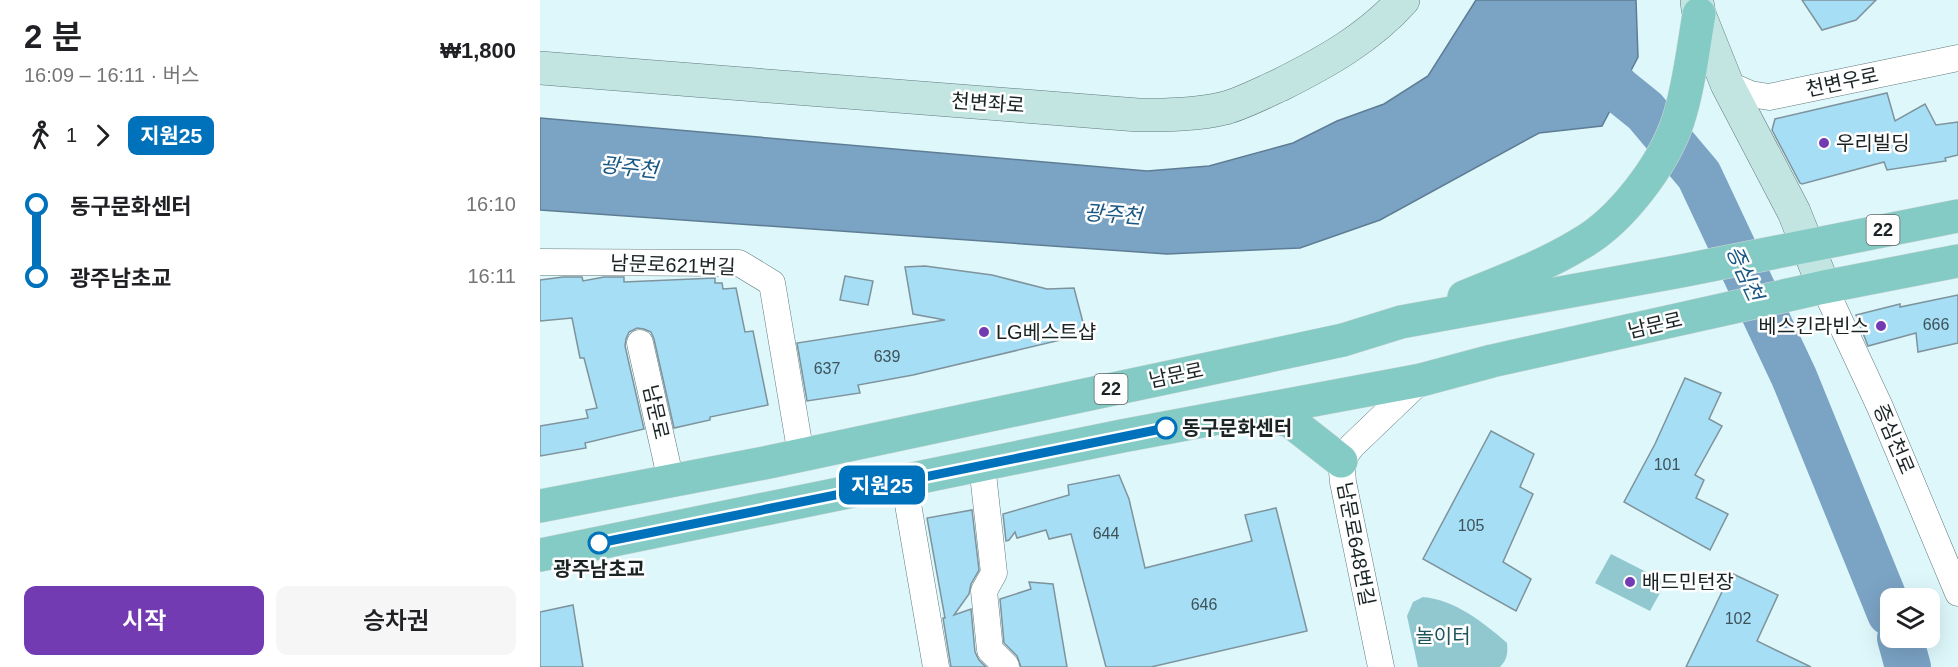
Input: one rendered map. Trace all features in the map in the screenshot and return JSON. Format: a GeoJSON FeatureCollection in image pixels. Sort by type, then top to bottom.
{"type":"FeatureCollection","features":[{"type":"Feature","properties":{"kind":"main road","name":"천변좌로"},"geometry":{"type":"LineString","coordinates":[[540,68],[1138,115],[1175,115],[1227,107],[1301,74],[1359,40],[1385,20],[1403,0]]}},
{"type":"Feature","properties":{"kind":"main road"},"geometry":{"type":"LineString","coordinates":[[1698,7],[1727,84],[1794,212],[1824,287]]}},
{"type":"Feature","properties":{"kind":"main road"},"geometry":{"type":"LineString","coordinates":[[1401,322],[1498,283],[1582,244],[1628,203],[1653,170],[1678,122],[1684,100],[1698,7]]}},
{"type":"Feature","properties":{"kind":"main road","name":"22"},"geometry":{"type":"LineString","coordinates":[[1809,245],[1958,216]]}},
{"type":"Feature","properties":{"kind":"main road","name":"남문로"},"geometry":{"type":"LineString","coordinates":[[540,506],[801,455],[1343,340],[1401,322],[1682,271],[1809,245]]}},
{"type":"Feature","properties":{"kind":"main road","name":"22"},"geometry":{"type":"LineString","coordinates":[[1824,287],[1958,261]]}},
{"type":"Feature","properties":{"kind":"main road","name":"남문로"},"geometry":{"type":"LineString","coordinates":[[540,555],[981,465],[1421,380],[1824,287]]}},
{"type":"Feature","properties":{"kind":"main road"},"geometry":{"type":"LineString","coordinates":[[1255,411],[1290,421],[1341,461]]}},
{"type":"Feature","properties":{"kind":"street","name":"천변우로"},"geometry":{"type":"LineString","coordinates":[[1727,84],[1750,94],[1769,97],[1958,58]]}},
{"type":"Feature","properties":{"kind":"street","name":"남문로621번길"},"geometry":{"type":"LineString","coordinates":[[540,262],[739,263],[772,283],[801,455]]}},
{"type":"Feature","properties":{"kind":"street","name":"증심천로"},"geometry":{"type":"LineString","coordinates":[[1824,287],[1880,407],[1958,593]]}},
{"type":"Feature","properties":{"kind":"street","name":"남문로"},"geometry":{"type":"LineString","coordinates":[[640,343],[671,481]]}},
{"type":"Feature","properties":{"kind":"street","name":"남문로648번길"},"geometry":{"type":"LineString","coordinates":[[1381,667],[1343,482],[1341,461],[1358,440],[1421,380]]}},
{"type":"Feature","properties":{"kind":"street"},"geometry":{"type":"LineString","coordinates":[[981,465],[994,573],[984,591],[990,650],[1006,666]]}},
{"type":"Feature","properties":{"kind":"street"},"geometry":{"type":"LineString","coordinates":[[904,481],[936,667]]}},
{"type":"Feature","properties":{"kind":"green space","name":"배드민턴장"},"geometry":{"type":"Polygon","coordinates":[[[1611,554],[1666,582],[1650,611],[1595,583],[1611,554]]]}},
{"type":"Feature","properties":{"kind":"green space","name":"놀이터"},"geometry":{"type":"Polygon","coordinates":[[[1423,597],[1446,602],[1468,613],[1507,643],[1506,656],[1500,667],[1418,667],[1407,616],[1413,602],[1423,597]]]}},
{"type":"Feature","properties":{"kind":"water","name":"광주천"},"geometry":{"type":"Polygon","coordinates":[[[1476,0],[1636,0],[1638,57],[1602,126],[1539,133],[1380,220],[1300,248],[1167,254],[540,210],[540,118],[1147,171],[1209,166],[1293,143],[1337,121],[1384,104],[1428,76],[1476,0]]]}},
{"type":"Feature","properties":{"kind":"building"},"geometry":{"type":"Polygon","coordinates":[[[1802,0],[1876,0],[1856,20],[1822,30],[1802,0]]]}},
{"type":"Feature","properties":{"kind":"building","name":"우리빌딩"},"geometry":{"type":"Polygon","coordinates":[[[1887,93],[1895,121],[1925,104],[1936,125],[1958,122],[1958,155],[1945,158],[1946,161],[1887,170],[1884,162],[1800,183],[1772,130],[1775,119],[1887,93]]]}},
{"type":"Feature","properties":{"kind":"building"},"geometry":{"type":"Polygon","coordinates":[[[925,266],[992,275],[1047,289],[1074,288],[1086,334],[913,375],[858,385],[860,393],[807,401],[797,343],[945,320],[913,314],[905,267],[925,266]]]}},
{"type":"Feature","properties":{"kind":"building"},"geometry":{"type":"Polygon","coordinates":[[[845,276],[873,281],[868,305],[840,300],[845,276]]]}},
{"type":"Feature","properties":{"kind":"building"},"geometry":{"type":"Polygon","coordinates":[[[582,277],[583,281],[604,277],[624,277],[624,282],[715,278],[715,283],[722,283],[723,289],[736,288],[745,332],[753,331],[768,405],[710,417],[710,420],[674,428],[654,339],[651,332],[637,328],[629,332],[625,346],[644,429],[585,443],[586,448],[540,456],[540,426],[588,418],[586,410],[597,408],[584,358],[580,358],[572,318],[540,321],[540,280],[582,277]]]}},
{"type":"Feature","properties":{"kind":"building"},"geometry":{"type":"Polygon","coordinates":[[[1958,295],[1958,343],[1918,352],[1916,333],[1868,346],[1856,315],[1900,304],[1900,307],[1958,295]]]}},
{"type":"Feature","properties":{"kind":"building"},"geometry":{"type":"Polygon","coordinates":[[[1685,378],[1721,393],[1709,419],[1722,426],[1695,475],[1704,480],[1696,498],[1728,514],[1710,550],[1624,502],[1655,444],[1685,378]]]}},
{"type":"Feature","properties":{"kind":"building"},"geometry":{"type":"Polygon","coordinates":[[[1491,431],[1534,454],[1520,487],[1533,494],[1503,562],[1531,579],[1516,611],[1423,559],[1491,431]]]}},
{"type":"Feature","properties":{"kind":"building"},"geometry":{"type":"Polygon","coordinates":[[[1119,475],[1129,499],[1145,568],[1252,541],[1245,515],[1276,508],[1307,631],[1151,667],[1106,667],[1071,534],[1049,539],[1046,530],[1017,538],[1015,532],[1006,541],[1003,514],[1069,495],[1068,485],[1119,475]]]}},
{"type":"Feature","properties":{"kind":"building"},"geometry":{"type":"Polygon","coordinates":[[[972,510],[979,570],[971,584],[969,594],[954,615],[971,609],[975,652],[986,667],[951,667],[943,618],[945,618],[927,518],[972,510]]]}},
{"type":"Feature","properties":{"kind":"building"},"geometry":{"type":"Polygon","coordinates":[[[1731,573],[1778,595],[1757,641],[1811,667],[1686,667],[1731,573]]]}},
{"type":"Feature","properties":{"kind":"building"},"geometry":{"type":"Polygon","coordinates":[[[1029,582],[1053,584],[1067,667],[1021,667],[1017,656],[1004,643],[1000,599],[1031,589],[1029,582]]]}},
{"type":"Feature","properties":{"kind":"building"},"geometry":{"type":"Polygon","coordinates":[[[573,605],[583,667],[540,667],[540,612],[573,605]]]}},
{"type":"Feature","properties":{"kind":"waterway","name":"증심천"},"geometry":{"type":"LineString","coordinates":[[1587,40],[1595,65],[1619,90],[1645,111],[1699,175],[1794,377],[1880,588]]}},
{"type":"Feature","properties":{"kind":"waterway","name":"증심천"},"geometry":{"type":"LineString","coordinates":[[1903,648],[1908,667]]}},
{"type":"Feature","properties":{"kind":"bus line","name":"지원25"},"geometry":{"type":"LineString","coordinates":[[599,543],[1166,428]]}},
{"type":"Feature","properties":{"kind":"place","name":"우리빌딩"},"geometry":{"type":"Point","coordinates":[1824,143]}},
{"type":"Feature","properties":{"kind":"place","name":"베스킨라빈스"},"geometry":{"type":"Point","coordinates":[1881,326]}},
{"type":"Feature","properties":{"kind":"place","name":"LG베스트샵"},"geometry":{"type":"Point","coordinates":[984,332]}},
{"type":"Feature","properties":{"kind":"place","name":"동구문화센터"},"geometry":{"type":"Point","coordinates":[1166,428]}},
{"type":"Feature","properties":{"kind":"place","name":"광주남초교"},"geometry":{"type":"Point","coordinates":[599,543]}},
{"type":"Feature","properties":{"kind":"place","name":"배드민턴장"},"geometry":{"type":"Point","coordinates":[1630,582]}}]}
